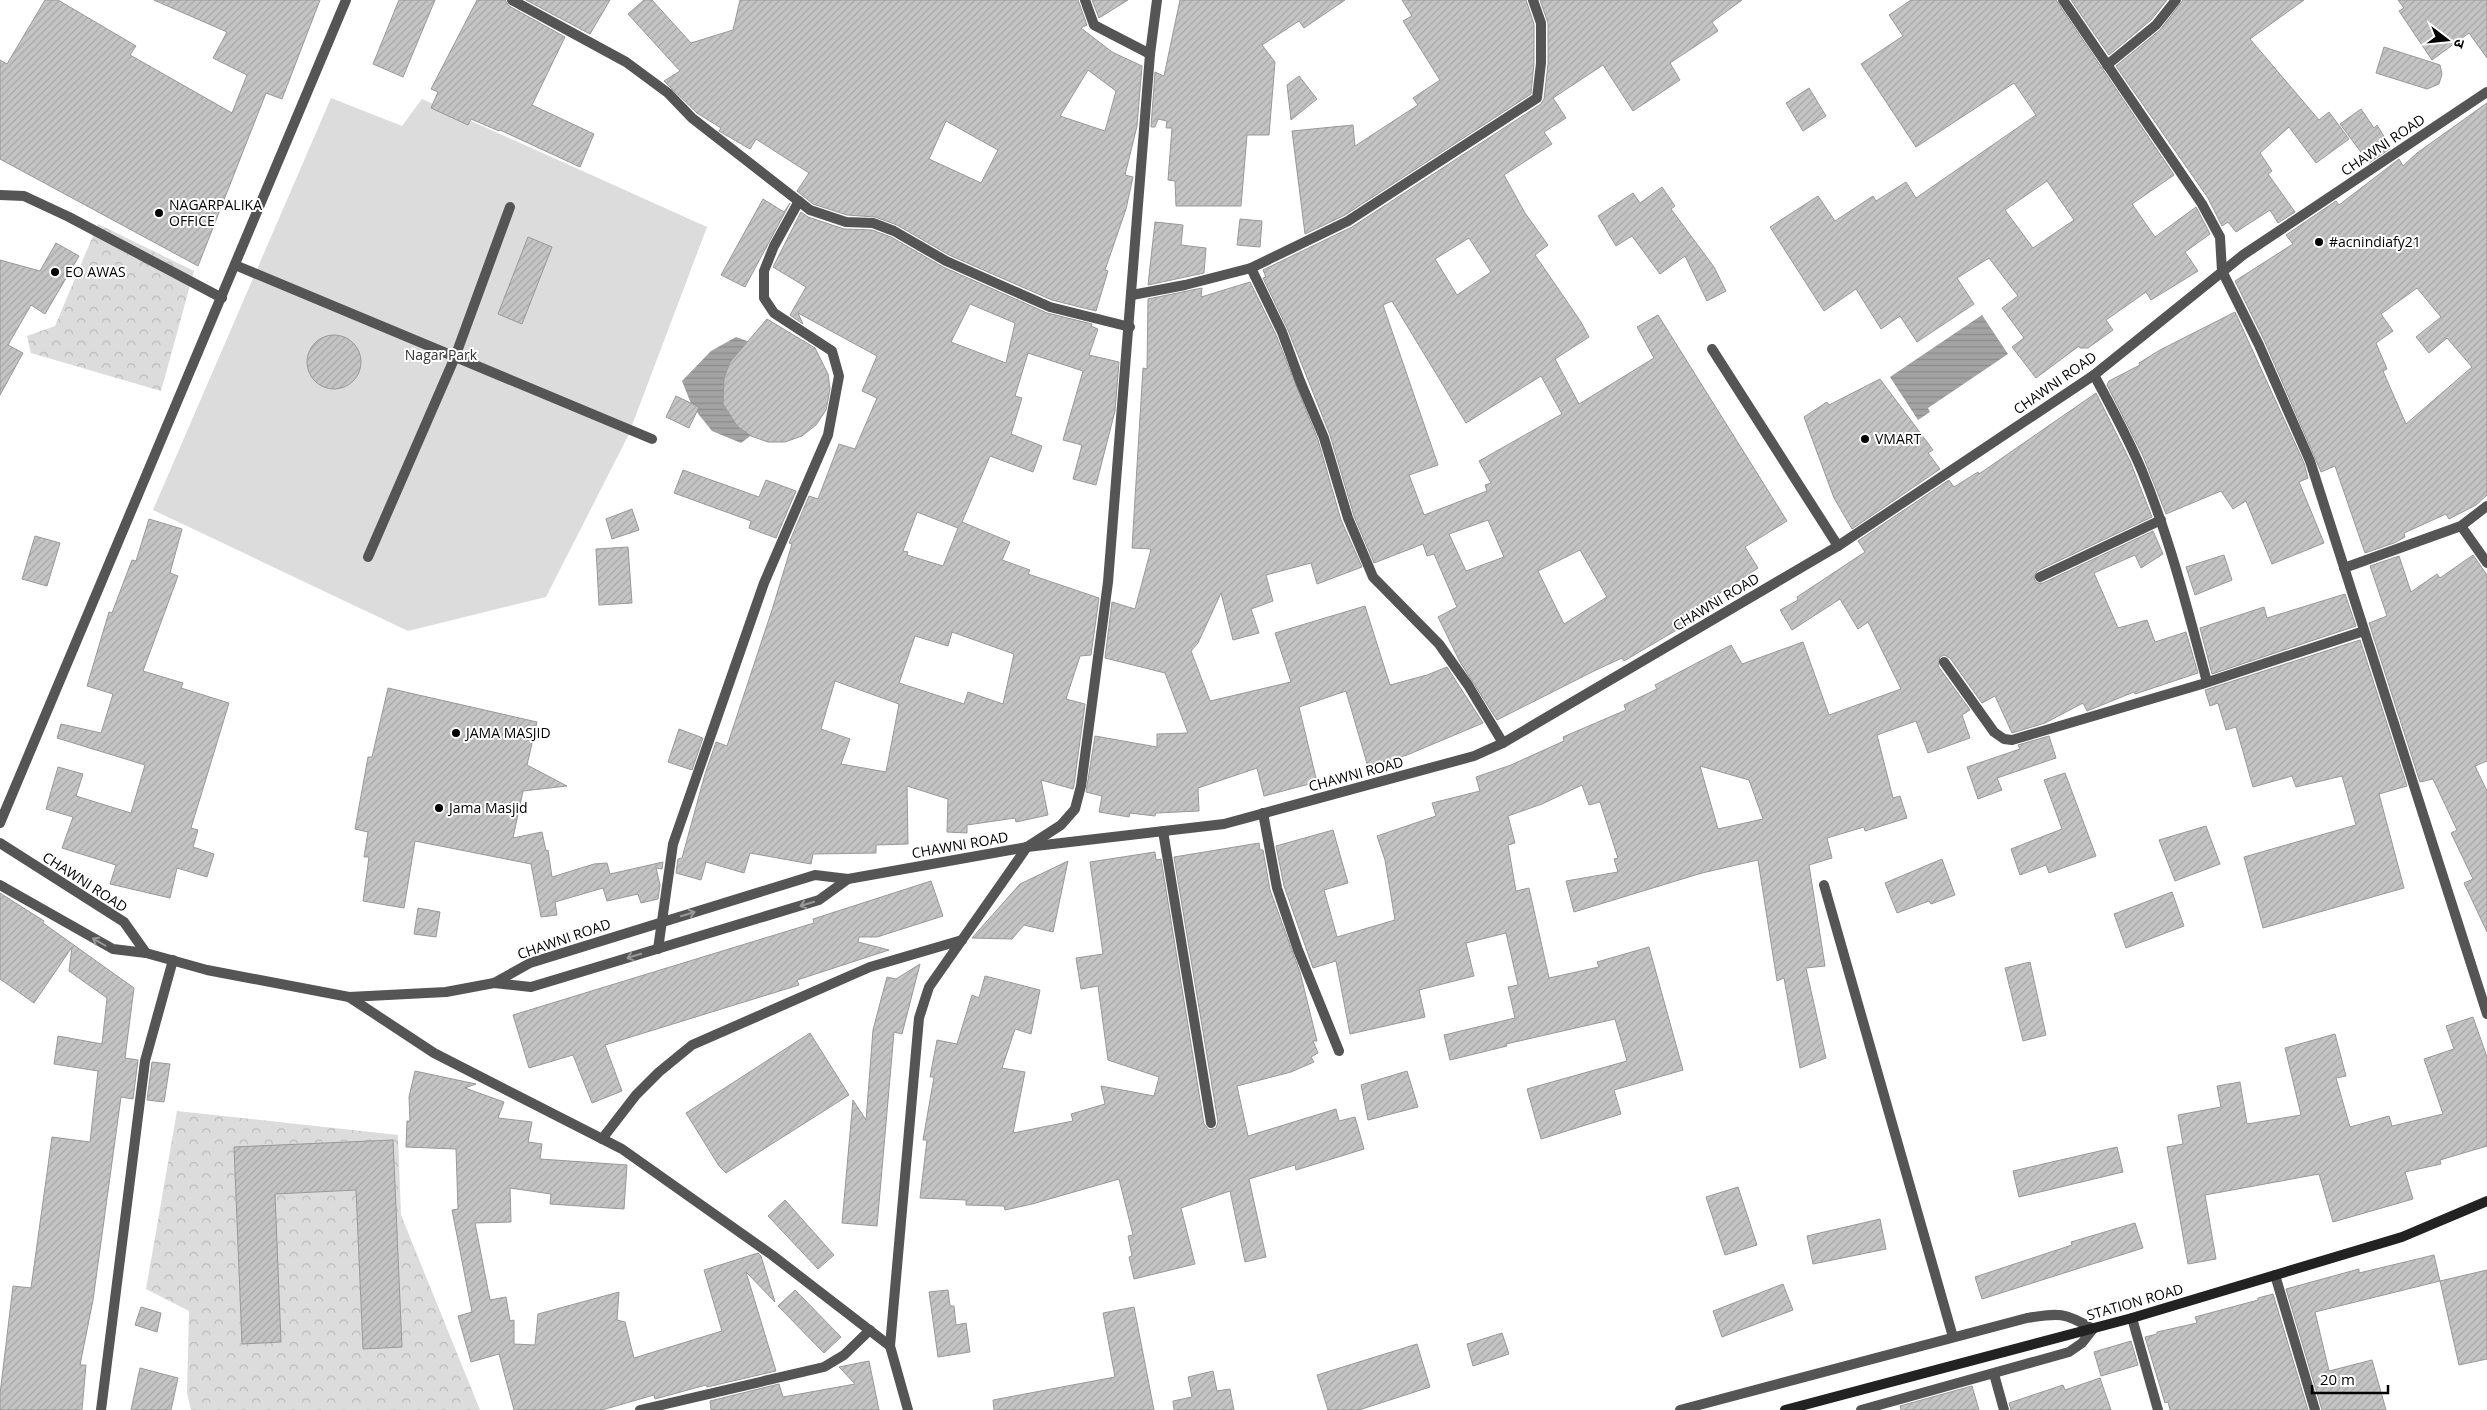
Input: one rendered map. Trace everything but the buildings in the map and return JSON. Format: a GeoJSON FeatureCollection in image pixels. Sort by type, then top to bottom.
{"type":"FeatureCollection","features":[{"type":"Feature","properties":{"kind":"main road","name":"STATION ROAD"},"geometry":{"type":"LineString","coordinates":[[1785,1410],[2132,1318],[2402,1237],[2487,1201]]}},
{"type":"Feature","properties":{"kind":"street"},"geometry":{"type":"LineString","coordinates":[[0,823],[346,0]]}},
{"type":"Feature","properties":{"kind":"street"},"geometry":{"type":"LineString","coordinates":[[512,0],[626,62],[668,94],[692,118],[810,210],[846,222],[873,223],[894,231],[946,261],[1050,307],[1130,327]]}},
{"type":"Feature","properties":{"kind":"street"},"geometry":{"type":"LineString","coordinates":[[1085,0],[1094,25],[1150,54]]}},
{"type":"Feature","properties":{"kind":"street"},"geometry":{"type":"LineString","coordinates":[[908,1410],[890,1346],[919,1018],[929,987],[1027,847],[1061,825],[1074,809],[1081,786],[1108,582],[1130,327],[1150,54],[1157,0]]}},
{"type":"Feature","properties":{"kind":"street"},"geometry":{"type":"LineString","coordinates":[[1132,295],[1185,285],[1251,268],[1348,220],[1537,98],[1542,64],[1541,23],[1533,0]]}},
{"type":"Feature","properties":{"kind":"street"},"geometry":{"type":"LineString","coordinates":[[2063,0],[2202,204],[2220,237],[2222,271],[2259,345],[2310,461],[2487,1014]]}},
{"type":"Feature","properties":{"kind":"street"},"geometry":{"type":"LineString","coordinates":[[2107,64],[2156,25],[2176,0]]}},
{"type":"Feature","properties":{"kind":"street","name":"CHAWNI ROAD"},"geometry":{"type":"LineString","coordinates":[[494,983],[530,963],[815,875],[848,879],[1027,847],[1224,824],[1474,756],[1503,744],[1838,546],[2094,375],[2243,255],[2487,92]]}},
{"type":"Feature","properties":{"kind":"street"},"geometry":{"type":"LineString","coordinates":[[0,195],[24,196],[222,298]]}},
{"type":"Feature","properties":{"kind":"street"},"geometry":{"type":"LineString","coordinates":[[658,949],[673,844],[764,583],[828,435],[834,404],[839,376],[832,351],[774,313],[764,298],[764,271],[774,246],[799,201]]}},
{"type":"Feature","properties":{"kind":"street"},"geometry":{"type":"LineString","coordinates":[[368,557],[455,357],[510,207]]}},
{"type":"Feature","properties":{"kind":"street"},"geometry":{"type":"LineString","coordinates":[[235,265],[652,439]]}},
{"type":"Feature","properties":{"kind":"street"},"geometry":{"type":"LineString","coordinates":[[1251,268],[1282,332],[1324,438],[1348,518],[1374,577],[1439,644],[1468,686],[1503,744]]}},
{"type":"Feature","properties":{"kind":"street"},"geometry":{"type":"LineString","coordinates":[[1712,349],[1838,546]]}},
{"type":"Feature","properties":{"kind":"street"},"geometry":{"type":"LineString","coordinates":[[2094,375],[2141,470],[2161,520],[2178,573],[2207,682]]}},
{"type":"Feature","properties":{"kind":"street"},"geometry":{"type":"LineString","coordinates":[[2344,568],[2461,526],[2487,506]]}},
{"type":"Feature","properties":{"kind":"street"},"geometry":{"type":"LineString","coordinates":[[2040,577],[2161,520]]}},
{"type":"Feature","properties":{"kind":"street"},"geometry":{"type":"LineString","coordinates":[[2461,526],[2487,563]]}},
{"type":"Feature","properties":{"kind":"street"},"geometry":{"type":"LineString","coordinates":[[1944,662],[1994,732],[2004,739],[2012,740],[2207,682],[2364,631]]}},
{"type":"Feature","properties":{"kind":"street"},"geometry":{"type":"LineString","coordinates":[[1264,814],[1277,888],[1298,950],[1339,1051]]}},
{"type":"Feature","properties":{"kind":"street"},"geometry":{"type":"LineString","coordinates":[[1163,831],[1211,1123]]}},
{"type":"Feature","properties":{"kind":"street","name":"CHAWNI ROAD"},"geometry":{"type":"LineString","coordinates":[[0,843],[124,922],[146,954]]}},
{"type":"Feature","properties":{"kind":"street","name":"CHAWNI ROAD"},"geometry":{"type":"LineString","coordinates":[[0,885],[113,949],[173,960],[207,970],[349,997],[446,992],[494,983],[531,987],[819,900],[848,879]]}},
{"type":"Feature","properties":{"kind":"street"},"geometry":{"type":"LineString","coordinates":[[1824,885],[1953,1337]]}},
{"type":"Feature","properties":{"kind":"street"},"geometry":{"type":"LineString","coordinates":[[602,1139],[636,1095],[659,1072],[692,1045],[870,967],[962,940]]}},
{"type":"Feature","properties":{"kind":"street"},"geometry":{"type":"LineString","coordinates":[[101,1410],[145,1061],[173,960]]}},
{"type":"Feature","properties":{"kind":"street"},"geometry":{"type":"LineString","coordinates":[[349,997],[434,1053],[622,1149],[772,1255],[890,1346]]}},
{"type":"Feature","properties":{"kind":"street"},"geometry":{"type":"LineString","coordinates":[[2275,1275],[2315,1410]]}},
{"type":"Feature","properties":{"kind":"street"},"geometry":{"type":"LineString","coordinates":[[1680,1410],[2027,1318],[2058,1314],[2072,1317],[2093,1329],[2082,1343],[2069,1352],[1861,1410]]}},
{"type":"Feature","properties":{"kind":"street"},"geometry":{"type":"LineString","coordinates":[[2132,1318],[2158,1410]]}},
{"type":"Feature","properties":{"kind":"street"},"geometry":{"type":"LineString","coordinates":[[640,1410],[824,1367],[844,1355],[870,1330]]}},
{"type":"Feature","properties":{"kind":"street"},"geometry":{"type":"LineString","coordinates":[[1994,1374],[2004,1410]]}},
{"type":"Feature","properties":{"kind":"green space","name":"Nagar Park"},"geometry":{"type":"Polygon","coordinates":[[[331,98],[402,126],[422,99],[707,227],[628,436],[546,597],[408,631],[153,510],[331,98]]]}},
{"type":"Feature","properties":{"kind":"green space"},"geometry":{"type":"Polygon","coordinates":[[[98,224],[194,271],[161,391],[31,353],[27,336],[55,326],[98,224]]]}},
{"type":"Feature","properties":{"kind":"green space"},"geometry":{"type":"Polygon","coordinates":[[[177,1111],[398,1135],[401,1215],[480,1410],[191,1410],[187,1393],[189,1311],[146,1289],[177,1111]]]}},
{"type":"Feature","properties":{"kind":"shaded area"},"geometry":{"type":"Polygon","coordinates":[[[1982,315],[2008,354],[1928,408],[1930,412],[1918,420],[1890,377],[1982,315]]]}},
{"type":"Feature","properties":{"kind":"shaded area"},"geometry":{"type":"Polygon","coordinates":[[[736,337],[770,349],[753,434],[741,443],[712,431],[692,406],[682,381],[711,351],[736,337]]]}},
{"type":"Feature","properties":{"kind":"place","name":"NAGARPALIKA OFFICE"},"geometry":{"type":"Point","coordinates":[159,213]}},
{"type":"Feature","properties":{"kind":"place","name":"#acnindiafy21"},"geometry":{"type":"Point","coordinates":[2319,242]}},
{"type":"Feature","properties":{"kind":"place","name":"EO AWAS"},"geometry":{"type":"Point","coordinates":[55,272]}},
{"type":"Feature","properties":{"kind":"place","name":"VMART"},"geometry":{"type":"Point","coordinates":[1865,439]}},
{"type":"Feature","properties":{"kind":"place","name":"JAMA MASJID"},"geometry":{"type":"Point","coordinates":[456,733]}},
{"type":"Feature","properties":{"kind":"place","name":"Jama Masjid"},"geometry":{"type":"Point","coordinates":[439,808]}}]}
